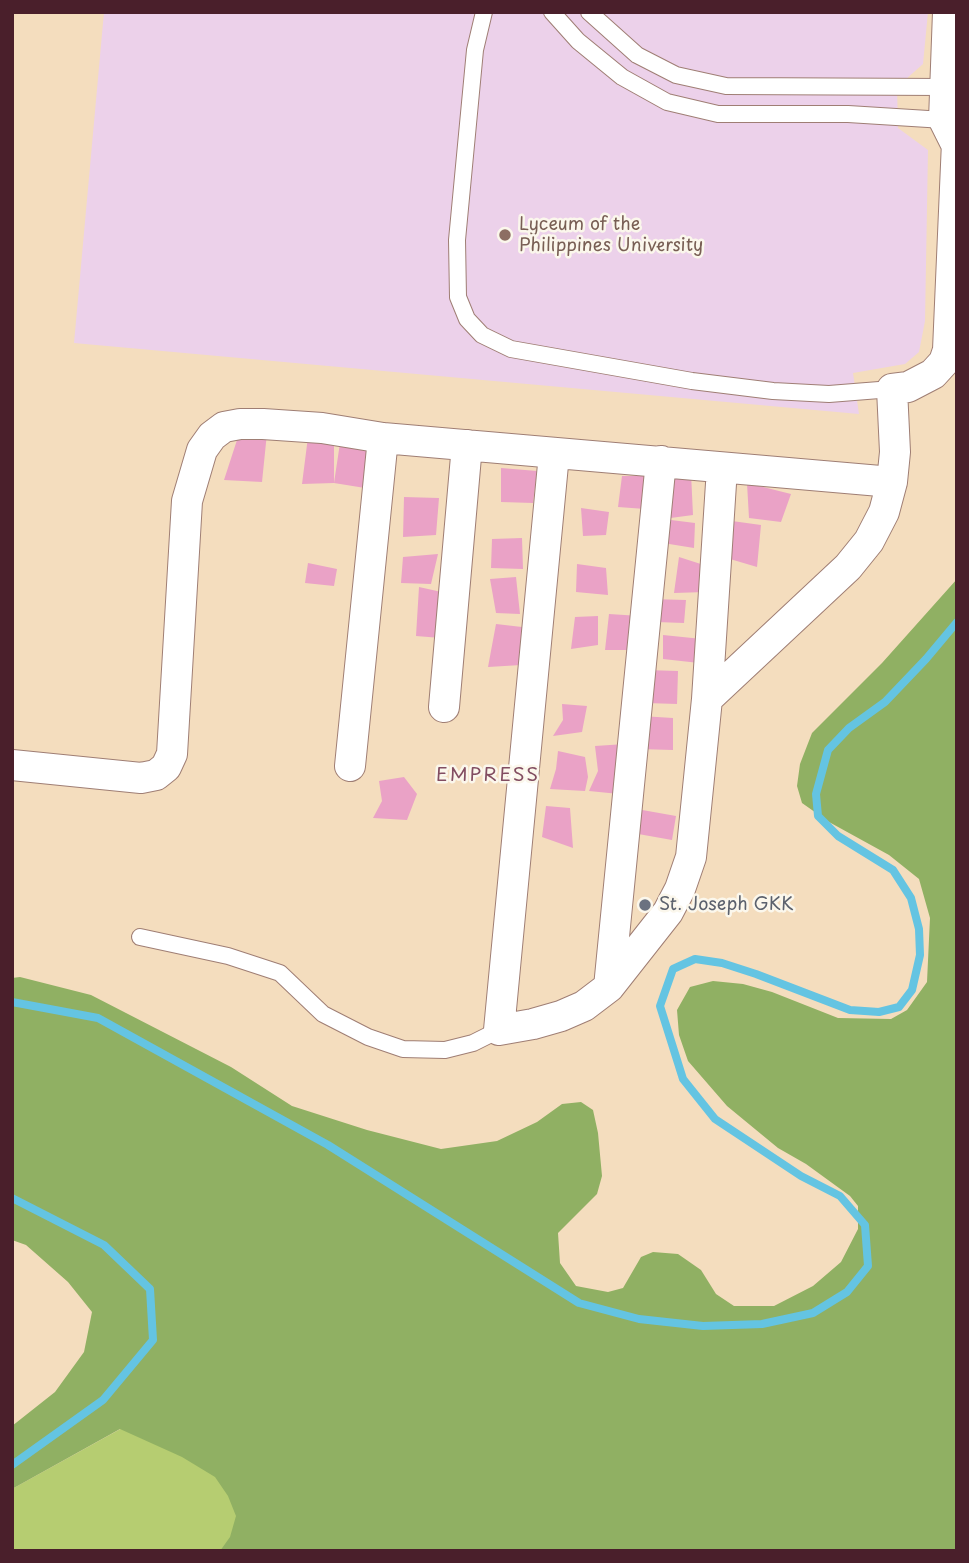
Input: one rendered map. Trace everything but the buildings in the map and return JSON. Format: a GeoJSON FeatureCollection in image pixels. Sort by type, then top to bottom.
{"type":"FeatureCollection","features":[{"type":"Feature","properties":{"kind":"street"},"geometry":{"type":"LineString","coordinates":[[707,699],[848,567],[869,541],[884,512],[892,482],[895,453],[892,389],[908,387],[933,374],[944,362],[948,350],[953,132],[948,12]]}},
{"type":"Feature","properties":{"kind":"street"},"geometry":{"type":"LineString","coordinates":[[12,765],[141,778],[156,775],[166,767],[172,754],[187,501],[202,450],[212,436],[224,427],[263,424],[322,428],[383,438],[892,482]]}},
{"type":"Feature","properties":{"kind":"street"},"geometry":{"type":"LineString","coordinates":[[350,766],[383,438]]}},
{"type":"Feature","properties":{"kind":"street"},"geometry":{"type":"LineString","coordinates":[[444,707],[467,445]]}},
{"type":"Feature","properties":{"kind":"street"},"geometry":{"type":"LineString","coordinates":[[554,454],[499,1030],[561,1016],[584,1006],[609,987],[668,912],[680,889],[691,857],[707,699],[722,468]]}},
{"type":"Feature","properties":{"kind":"street"},"geometry":{"type":"LineString","coordinates":[[609,987],[661,461]]}},
{"type":"Feature","properties":{"kind":"lane"},"geometry":{"type":"LineString","coordinates":[[484,12],[474,64],[457,240],[458,296],[467,319],[482,335],[511,348],[692,381],[759,390],[829,394],[892,389]]}},
{"type":"Feature","properties":{"kind":"lane"},"geometry":{"type":"LineString","coordinates":[[552,12],[578,41],[622,77],[667,102],[718,114],[848,114],[953,132]]}},
{"type":"Feature","properties":{"kind":"lane"},"geometry":{"type":"LineString","coordinates":[[589,12],[637,55],[676,75],[726,86],[951,87]]}},
{"type":"Feature","properties":{"kind":"lane"},"geometry":{"type":"LineString","coordinates":[[622,77],[637,55]]}},
{"type":"Feature","properties":{"kind":"lane"},"geometry":{"type":"LineString","coordinates":[[140,937],[216,953],[280,973],[323,1014],[368,1037],[403,1049],[445,1050],[473,1043],[499,1030]]}},
{"type":"Feature","properties":{"kind":"shaded area","name":"Lyceum of the Philippines University"},"geometry":{"type":"Polygon","coordinates":[[[104,12],[928,12],[923,64],[897,87],[898,128],[928,150],[925,321],[919,352],[905,364],[853,373],[859,414],[74,343],[104,12]]]}},
{"type":"Feature","properties":{"kind":"green space"},"geometry":{"type":"Polygon","coordinates":[[[957,579],[957,1551],[220,1551],[230,1537],[236,1516],[228,1496],[215,1477],[182,1457],[120,1429],[12,1489],[12,1426],[55,1392],[84,1352],[92,1312],[68,1282],[26,1245],[12,1240],[12,978],[20,977],[91,995],[231,1067],[292,1106],[367,1130],[441,1149],[497,1141],[537,1122],[562,1104],[581,1102],[593,1110],[602,1176],[597,1194],[558,1233],[560,1263],[576,1286],[608,1292],[623,1288],[641,1257],[653,1252],[678,1254],[701,1270],[716,1294],[734,1306],[774,1306],[813,1286],[841,1262],[858,1229],[858,1206],[850,1196],[806,1164],[778,1148],[727,1106],[688,1061],[679,1035],[677,1010],[690,987],[713,981],[743,984],[772,992],[838,1018],[891,1019],[907,1010],[927,982],[930,918],[919,879],[889,855],[829,822],[802,803],[797,786],[800,764],[812,733],[882,663],[957,579]]]}},
{"type":"Feature","properties":{"kind":"green space"},"geometry":{"type":"Polygon","coordinates":[[[171,1401],[860,1551],[12,1551],[12,1489],[171,1401]]]}},
{"type":"Feature","properties":{"kind":"waterway"},"geometry":{"type":"LineString","coordinates":[[12,1002],[98,1018],[328,1145],[579,1303],[639,1319],[703,1326],[762,1324],[813,1313],[847,1292],[868,1266],[865,1225],[840,1196],[801,1176],[715,1119],[683,1079],[660,1006],[673,969],[695,959],[722,963],[756,974],[850,1010],[879,1012],[899,1007],[912,990],[920,955],[919,929],[911,898],[893,870],[838,836],[818,816],[816,794],[828,750],[849,728],[885,702],[957,622]]}},
{"type":"Feature","properties":{"kind":"waterway"},"geometry":{"type":"LineString","coordinates":[[12,1198],[104,1245],[150,1289],[153,1340],[103,1400],[12,1465]]}},
{"type":"Feature","properties":{"kind":"place","name":"Lyceum of the Philippines University"},"geometry":{"type":"Point","coordinates":[505,235]}},
{"type":"Feature","properties":{"kind":"place","name":"St. Joseph GKK"},"geometry":{"type":"Point","coordinates":[645,905]}},
{"type":"Feature","properties":{"kind":"district","name":"EMPRESS"},"geometry":{"type":"Point","coordinates":[488,776]}}]}
